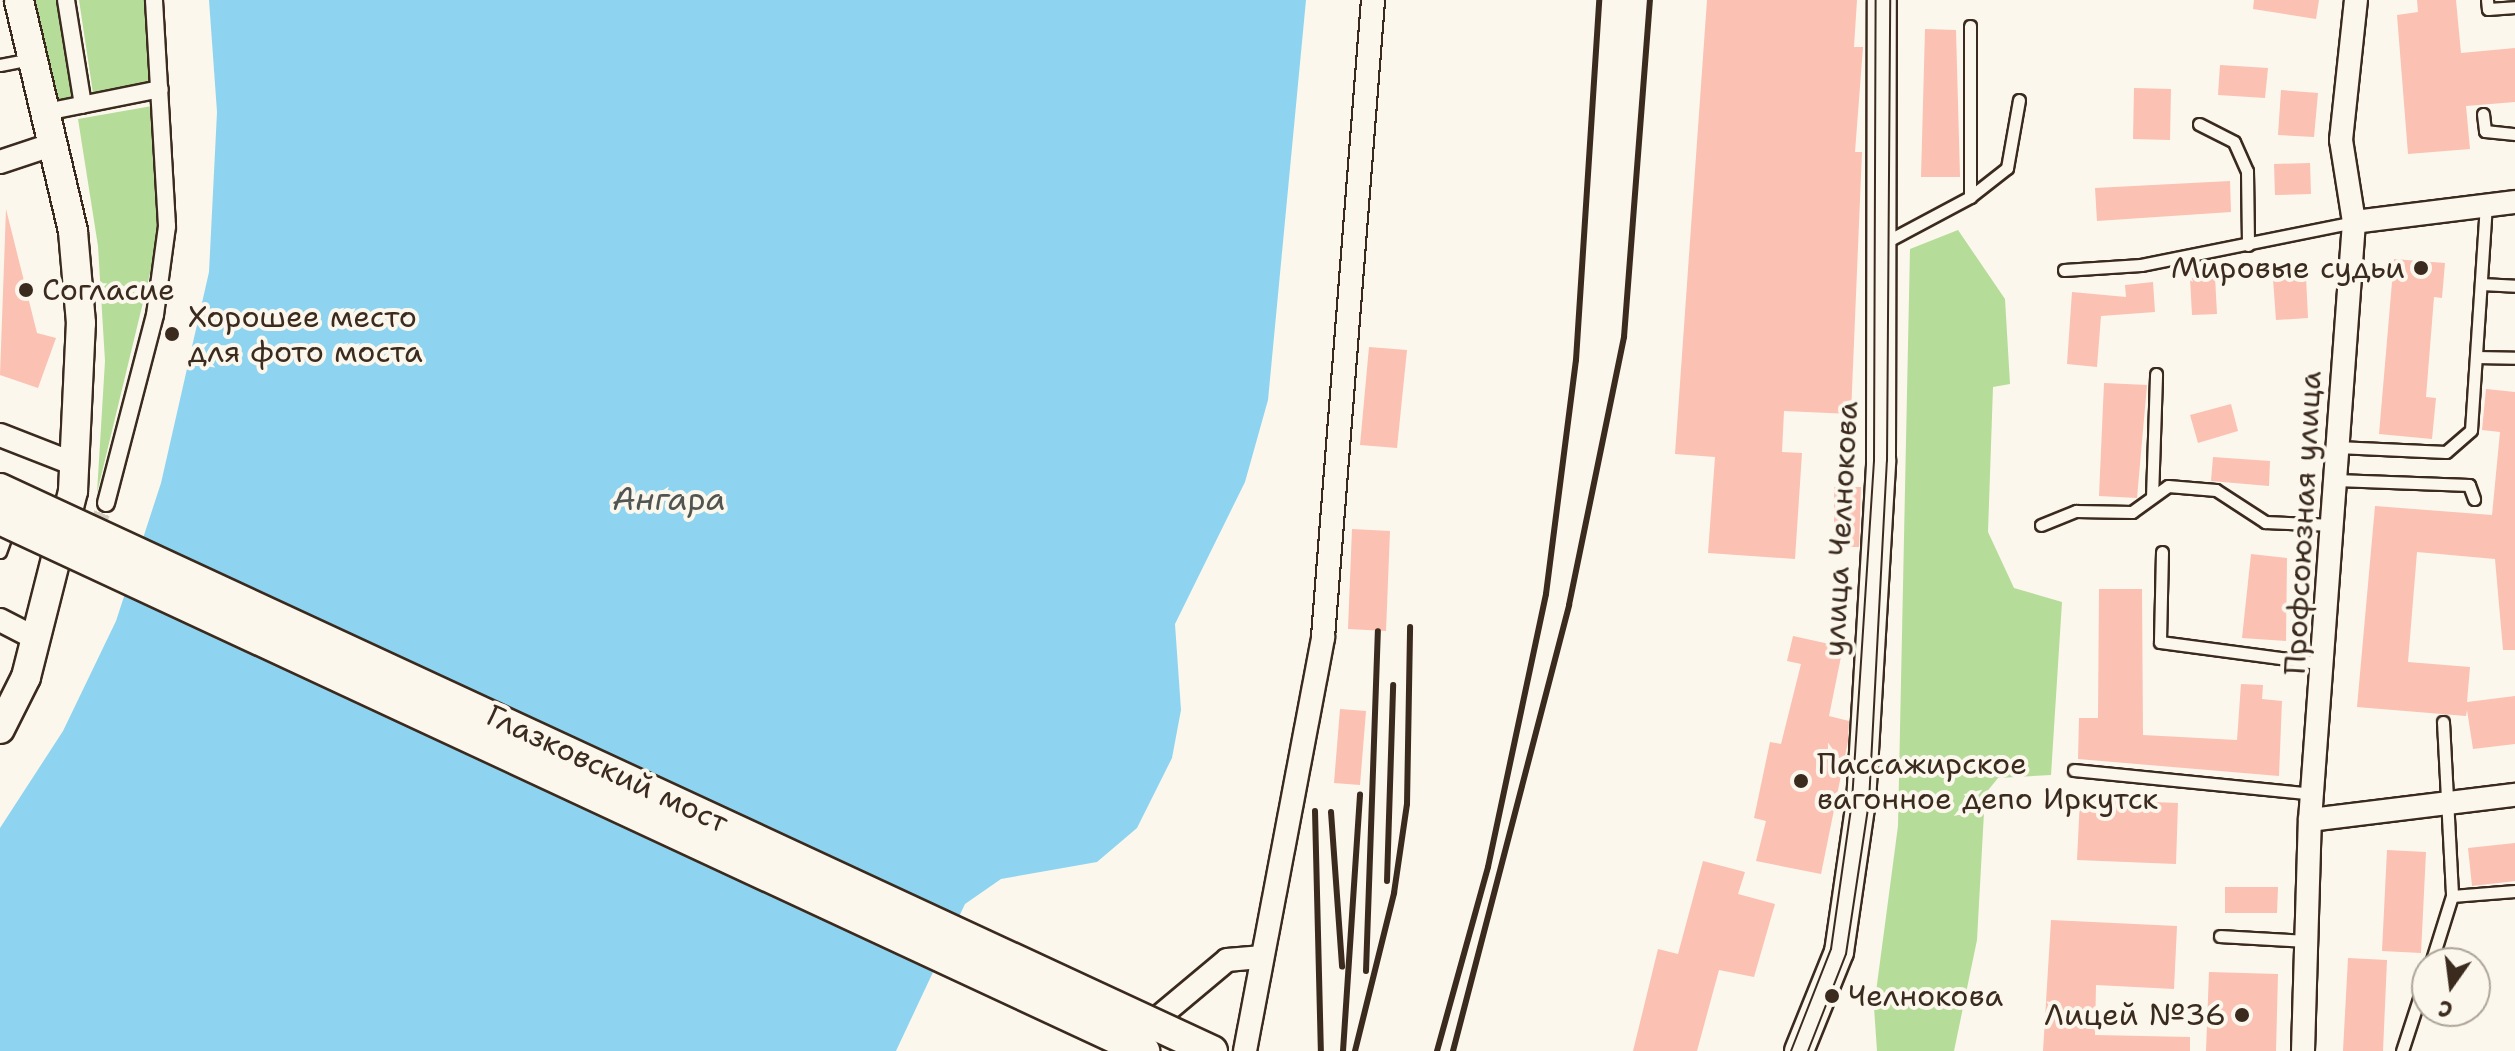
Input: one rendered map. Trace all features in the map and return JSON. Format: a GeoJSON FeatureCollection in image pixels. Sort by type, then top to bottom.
{"type":"FeatureCollection","features":[{"type":"Feature","properties":{"kind":"main road","name":"Глазковский мост"},"geometry":{"type":"LineString","coordinates":[[0,489],[1212,1051]]}},
{"type":"Feature","properties":{"kind":"main road","name":"Глазковский мост"},"geometry":{"type":"LineString","coordinates":[[3,528],[1144,1051]]}},
{"type":"Feature","properties":{"kind":"street"},"geometry":{"type":"LineString","coordinates":[[0,729],[37,639],[74,478],[81,323],[73,231],[19,0]]}},
{"type":"Feature","properties":{"kind":"street"},"geometry":{"type":"LineString","coordinates":[[66,0],[83,105]]}},
{"type":"Feature","properties":{"kind":"street"},"geometry":{"type":"LineString","coordinates":[[106,503],[155,315],[167,226],[154,0]]}},
{"type":"Feature","properties":{"kind":"street"},"geometry":{"type":"LineString","coordinates":[[1245,1051],[1260,957],[1323,637],[1373,0]]}},
{"type":"Feature","properties":{"kind":"street","name":"улица Челнокова"},"geometry":{"type":"LineString","coordinates":[[1799,1051],[1839,952],[1858,828],[1881,461],[1882,0]]}},
{"type":"Feature","properties":{"kind":"street","name":"Профсоюзная улица"},"geometry":{"type":"LineString","coordinates":[[2303,1051],[2310,820],[2325,664],[2354,222],[2341,140],[2356,0]]}},
{"type":"Feature","properties":{"kind":"street"},"geometry":{"type":"LineString","coordinates":[[46,112],[160,89]]}},
{"type":"Feature","properties":{"kind":"street"},"geometry":{"type":"LineString","coordinates":[[0,162],[54,144]]}},
{"type":"Feature","properties":{"kind":"street"},"geometry":{"type":"LineString","coordinates":[[2354,222],[2515,202]]}},
{"type":"Feature","properties":{"kind":"street"},"geometry":{"type":"LineString","coordinates":[[0,435],[74,478]]}},
{"type":"Feature","properties":{"kind":"street"},"geometry":{"type":"LineString","coordinates":[[0,620],[37,639]]}},
{"type":"Feature","properties":{"kind":"street"},"geometry":{"type":"LineString","coordinates":[[2310,820],[2515,795]]}},
{"type":"Feature","properties":{"kind":"street"},"geometry":{"type":"LineString","coordinates":[[1119,1051],[1227,960],[1260,957]]}},
{"type":"Feature","properties":{"kind":"lane"},"geometry":{"type":"LineString","coordinates":[[2487,0],[2488,9],[2515,7]]}},
{"type":"Feature","properties":{"kind":"lane"},"geometry":{"type":"LineString","coordinates":[[1970,26],[1970,197]]}},
{"type":"Feature","properties":{"kind":"lane"},"geometry":{"type":"LineString","coordinates":[[0,65],[33,59]]}},
{"type":"Feature","properties":{"kind":"lane"},"geometry":{"type":"LineString","coordinates":[[1882,244],[1970,197],[2007,168],[2019,100]]}},
{"type":"Feature","properties":{"kind":"lane"},"geometry":{"type":"LineString","coordinates":[[2483,114],[2485,131],[2515,134]]}},
{"type":"Feature","properties":{"kind":"lane"},"geometry":{"type":"LineString","coordinates":[[2199,124],[2234,142],[2247,171],[2248,245]]}},
{"type":"Feature","properties":{"kind":"lane"},"geometry":{"type":"LineString","coordinates":[[2337,447],[2456,449],[2471,430],[2486,205]]}},
{"type":"Feature","properties":{"kind":"lane"},"geometry":{"type":"LineString","coordinates":[[2064,270],[2248,245],[2354,222]]}},
{"type":"Feature","properties":{"kind":"lane"},"geometry":{"type":"LineString","coordinates":[[2481,284],[2515,286]]}},
{"type":"Feature","properties":{"kind":"lane"},"geometry":{"type":"LineString","coordinates":[[2476,357],[2515,358]]}},
{"type":"Feature","properties":{"kind":"lane"},"geometry":{"type":"LineString","coordinates":[[2152,497],[2156,374]]}},
{"type":"Feature","properties":{"kind":"lane"},"geometry":{"type":"LineString","coordinates":[[2336,480],[2469,485],[2474,499]]}},
{"type":"Feature","properties":{"kind":"lane"},"geometry":{"type":"LineString","coordinates":[[2041,525],[2076,511],[2132,512],[2168,486],[2216,490],[2265,522],[2334,525]]}},
{"type":"Feature","properties":{"kind":"lane"},"geometry":{"type":"LineString","coordinates":[[0,552],[3,528]]}},
{"type":"Feature","properties":{"kind":"lane"},"geometry":{"type":"LineString","coordinates":[[2162,552],[2160,642],[2325,664]]}},
{"type":"Feature","properties":{"kind":"lane"},"geometry":{"type":"LineString","coordinates":[[2436,947],[2452,896],[2451,804],[2443,722]]}},
{"type":"Feature","properties":{"kind":"lane"},"geometry":{"type":"LineString","coordinates":[[2074,770],[2313,794]]}},
{"type":"Feature","properties":{"kind":"lane"},"geometry":{"type":"LineString","coordinates":[[2452,896],[2515,891]]}},
{"type":"Feature","properties":{"kind":"lane"},"geometry":{"type":"LineString","coordinates":[[2220,936],[2306,941]]}},
{"type":"Feature","properties":{"kind":"lane"},"geometry":{"type":"LineString","coordinates":[[2402,1051],[2411,1023]]}},
{"type":"Feature","properties":{"kind":"green space"},"geometry":{"type":"Polygon","coordinates":[[[30,0],[57,0],[74,98],[58,101],[30,0]]]}},
{"type":"Feature","properties":{"kind":"green space"},"geometry":{"type":"Polygon","coordinates":[[[79,0],[147,0],[153,84],[93,93],[79,0]]]}},
{"type":"Feature","properties":{"kind":"green space"},"geometry":{"type":"Polygon","coordinates":[[[152,106],[159,236],[97,493],[105,361],[98,246],[78,119],[152,106]]]}},
{"type":"Feature","properties":{"kind":"green space"},"geometry":{"type":"Polygon","coordinates":[[[1958,230],[2005,299],[2010,384],[1993,387],[1988,532],[2014,588],[2062,602],[2051,775],[1998,778],[1985,794],[1977,940],[1954,1051],[1877,1051],[1874,1007],[1898,826],[1910,249],[1958,230]]]}},
{"type":"Feature","properties":{"kind":"water","name":"Ангара"},"geometry":{"type":"Polygon","coordinates":[[[209,0],[1306,0],[1268,400],[1245,482],[1175,624],[1181,710],[1172,758],[1137,828],[1097,862],[1001,879],[965,904],[896,1051],[0,1051],[0,828],[63,731],[116,621],[161,483],[209,272],[217,112],[209,0]]]}},
{"type":"Feature","properties":{"kind":"building"},"geometry":{"type":"Polygon","coordinates":[[[1707,0],[1857,0],[1854,47],[1863,47],[1855,152],[1862,152],[1851,414],[1784,411],[1782,452],[1802,453],[1795,559],[1708,553],[1715,457],[1675,454],[1707,0]]]}},
{"type":"Feature","properties":{"kind":"building"},"geometry":{"type":"Polygon","coordinates":[[[2254,0],[2319,0],[2316,19],[2253,9],[2254,0]]]}},
{"type":"Feature","properties":{"kind":"building"},"geometry":{"type":"Polygon","coordinates":[[[2417,0],[2456,0],[2461,53],[2515,48],[2515,102],[2466,106],[2470,149],[2408,154],[2397,15],[2418,12],[2417,0]]]}},
{"type":"Feature","properties":{"kind":"building"},"geometry":{"type":"Polygon","coordinates":[[[1925,29],[1956,30],[1960,177],[1921,177],[1925,29]]]}},
{"type":"Feature","properties":{"kind":"building"},"geometry":{"type":"Polygon","coordinates":[[[2220,65],[2268,68],[2265,98],[2218,95],[2220,65]]]}},
{"type":"Feature","properties":{"kind":"building"},"geometry":{"type":"Polygon","coordinates":[[[2134,88],[2171,89],[2170,140],[2133,139],[2134,88]]]}},
{"type":"Feature","properties":{"kind":"building"},"geometry":{"type":"Polygon","coordinates":[[[2281,90],[2318,93],[2314,137],[2278,135],[2281,90]]]}},
{"type":"Feature","properties":{"kind":"building"},"geometry":{"type":"Polygon","coordinates":[[[2310,163],[2311,194],[2275,195],[2274,164],[2310,163]]]}},
{"type":"Feature","properties":{"kind":"building"},"geometry":{"type":"Polygon","coordinates":[[[2230,181],[2231,212],[2097,221],[2095,188],[2230,181]]]}},
{"type":"Feature","properties":{"kind":"building"},"geometry":{"type":"Polygon","coordinates":[[[6,209],[37,333],[56,338],[38,388],[0,375],[6,209]]]}},
{"type":"Feature","properties":{"kind":"building"},"geometry":{"type":"Polygon","coordinates":[[[2394,259],[2445,263],[2442,298],[2434,297],[2426,397],[2436,398],[2432,439],[2379,434],[2394,259]]]}},
{"type":"Feature","properties":{"kind":"building"},"geometry":{"type":"Polygon","coordinates":[[[2215,277],[2217,314],[2192,315],[2190,278],[2215,277]]]}},
{"type":"Feature","properties":{"kind":"building"},"geometry":{"type":"Polygon","coordinates":[[[2306,277],[2308,318],[2276,320],[2273,279],[2306,277]]]}},
{"type":"Feature","properties":{"kind":"building"},"geometry":{"type":"Polygon","coordinates":[[[2153,282],[2155,312],[2101,316],[2097,367],[2067,364],[2072,292],[2126,297],[2125,285],[2153,282]]]}},
{"type":"Feature","properties":{"kind":"building"},"geometry":{"type":"Polygon","coordinates":[[[1369,347],[1407,350],[1397,448],[1360,445],[1369,347]]]}},
{"type":"Feature","properties":{"kind":"building"},"geometry":{"type":"Polygon","coordinates":[[[2104,383],[2147,385],[2137,498],[2099,496],[2104,383]]]}},
{"type":"Feature","properties":{"kind":"building"},"geometry":{"type":"Polygon","coordinates":[[[2486,389],[2515,392],[2515,650],[2503,650],[2495,559],[2417,552],[2408,662],[2470,667],[2467,702],[2515,696],[2515,744],[2473,749],[2467,710],[2466,716],[2357,707],[2375,506],[2492,515],[2500,432],[2482,430],[2486,389]]]}},
{"type":"Feature","properties":{"kind":"building"},"geometry":{"type":"Polygon","coordinates":[[[2231,404],[2238,431],[2198,443],[2190,415],[2231,404]]]}},
{"type":"Feature","properties":{"kind":"building"},"geometry":{"type":"Polygon","coordinates":[[[2213,457],[2270,461],[2269,486],[2211,481],[2213,457]]]}},
{"type":"Feature","properties":{"kind":"building"},"geometry":{"type":"Polygon","coordinates":[[[1834,487],[1861,487],[1859,547],[1834,547],[1834,487]]]}},
{"type":"Feature","properties":{"kind":"building"},"geometry":{"type":"Polygon","coordinates":[[[1352,529],[1390,531],[1386,631],[1348,629],[1352,529]]]}},
{"type":"Feature","properties":{"kind":"building"},"geometry":{"type":"Polygon","coordinates":[[[2251,554],[2287,558],[2286,641],[2242,638],[2251,554]]]}},
{"type":"Feature","properties":{"kind":"building"},"geometry":{"type":"Polygon","coordinates":[[[2099,589],[2142,589],[2143,735],[2237,740],[2241,684],[2263,685],[2262,699],[2282,701],[2279,776],[2078,759],[2079,718],[2098,718],[2099,589]]]}},
{"type":"Feature","properties":{"kind":"building","name":"Пассажирское вагонное депо Иркутск"},"geometry":{"type":"Polygon","coordinates":[[[1793,636],[1843,647],[1829,716],[1849,721],[1848,741],[1821,874],[1756,861],[1766,821],[1754,818],[1770,742],[1781,744],[1801,664],[1787,661],[1793,636]]]}},
{"type":"Feature","properties":{"kind":"building"},"geometry":{"type":"Polygon","coordinates":[[[1340,709],[1366,711],[1360,785],[1334,783],[1340,709]]]}},
{"type":"Feature","properties":{"kind":"building"},"geometry":{"type":"Polygon","coordinates":[[[2080,799],[2178,803],[2176,864],[2077,860],[2080,799]]]}},
{"type":"Feature","properties":{"kind":"building"},"geometry":{"type":"Polygon","coordinates":[[[2515,843],[2515,881],[2472,886],[2468,848],[2515,843]]]}},
{"type":"Feature","properties":{"kind":"building"},"geometry":{"type":"Polygon","coordinates":[[[2387,850],[2426,852],[2421,947],[2411,947],[2411,952],[2382,951],[2387,850]]]}},
{"type":"Feature","properties":{"kind":"building"},"geometry":{"type":"Polygon","coordinates":[[[1703,861],[1745,872],[1738,894],[1775,904],[1754,977],[1719,970],[1697,1051],[1633,1051],[1658,949],[1678,954],[1703,861]]]}},
{"type":"Feature","properties":{"kind":"building"},"geometry":{"type":"Polygon","coordinates":[[[2225,887],[2278,887],[2277,913],[2225,913],[2225,887]]]}},
{"type":"Feature","properties":{"kind":"building"},"geometry":{"type":"Polygon","coordinates":[[[2051,920],[2177,926],[2174,989],[2096,985],[2095,1035],[2190,1037],[2190,1051],[2043,1051],[2051,920]]]}},
{"type":"Feature","properties":{"kind":"building"},"geometry":{"type":"Polygon","coordinates":[[[2348,958],[2387,960],[2383,1051],[2343,1051],[2348,958]]]}},
{"type":"Feature","properties":{"kind":"building"},"geometry":{"type":"Polygon","coordinates":[[[2209,972],[2278,974],[2276,1051],[2206,1051],[2209,972]]]}},
{"type":"Feature","properties":{"kind":"tunnel"},"geometry":{"type":"LineString","coordinates":[[79,573],[106,503]]}},
{"type":"Feature","properties":{"kind":"tram line"},"geometry":{"type":"LineString","coordinates":[[1791,1051],[1831,949],[1852,801],[1874,461],[1876,0]]}},
{"type":"Feature","properties":{"kind":"tram line"},"geometry":{"type":"LineString","coordinates":[[1808,1051],[1846,954],[1869,802],[1887,461],[1890,0]]}},
{"type":"Feature","properties":{"kind":"tram line"},"geometry":{"type":"LineString","coordinates":[[0,496],[1194,1051]]}},
{"type":"Feature","properties":{"kind":"tram line"},"geometry":{"type":"LineString","coordinates":[[0,512],[1158,1051]]}},
{"type":"Feature","properties":{"kind":"railway"},"geometry":{"type":"LineString","coordinates":[[1437,1051],[1488,867],[1546,594],[1576,360],[1599,0]]}},
{"type":"Feature","properties":{"kind":"railway"},"geometry":{"type":"LineString","coordinates":[[1453,1051],[1569,605],[1624,337],[1650,0]]}},
{"type":"Feature","properties":{"kind":"railway"},"geometry":{"type":"LineString","coordinates":[[1355,1051],[1394,893],[1407,804],[1410,627]]}},
{"type":"Feature","properties":{"kind":"railway"},"geometry":{"type":"LineString","coordinates":[[1366,971],[1378,631]]}},
{"type":"Feature","properties":{"kind":"railway"},"geometry":{"type":"LineString","coordinates":[[1387,881],[1393,685]]}},
{"type":"Feature","properties":{"kind":"railway"},"geometry":{"type":"LineString","coordinates":[[1343,1051],[1360,795]]}},
{"type":"Feature","properties":{"kind":"railway"},"geometry":{"type":"LineString","coordinates":[[1315,811],[1321,1051]]}},
{"type":"Feature","properties":{"kind":"railway"},"geometry":{"type":"LineString","coordinates":[[1331,812],[1342,967]]}},
{"type":"Feature","properties":{"kind":"place","name":"Мировые судьи"},"geometry":{"type":"Point","coordinates":[2421,268]}},
{"type":"Feature","properties":{"kind":"place","name":"Согласие"},"geometry":{"type":"Point","coordinates":[26,290]}},
{"type":"Feature","properties":{"kind":"place","name":"Хорошее место для фото моста"},"geometry":{"type":"Point","coordinates":[172,334]}},
{"type":"Feature","properties":{"kind":"place","name":"Пассажирское вагонное депо Иркутск"},"geometry":{"type":"Point","coordinates":[1801,781]}},
{"type":"Feature","properties":{"kind":"place","name":"Челнокова"},"geometry":{"type":"Point","coordinates":[1832,996]}},
{"type":"Feature","properties":{"kind":"place","name":"Лицей №36"},"geometry":{"type":"Point","coordinates":[2242,1015]}}]}
